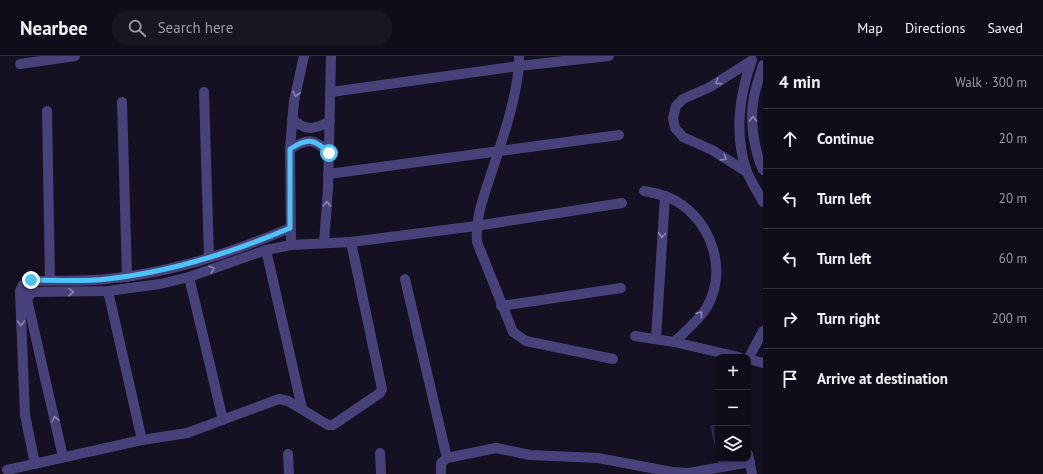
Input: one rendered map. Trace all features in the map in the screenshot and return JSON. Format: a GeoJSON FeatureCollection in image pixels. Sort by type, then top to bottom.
{"type":"FeatureCollection","features":[{"type":"Feature","properties":{"kind":"street"},"geometry":{"type":"LineString","coordinates":[[20,64],[75,56]]}},
{"type":"Feature","properties":{"kind":"street"},"geometry":{"type":"LineString","coordinates":[[291,245],[290,149],[292,119],[294,101],[304,56]]}},
{"type":"Feature","properties":{"kind":"street"},"geometry":{"type":"LineString","coordinates":[[324,242],[329,153],[331,56]]}},
{"type":"Feature","properties":{"kind":"street"},"geometry":{"type":"LineString","coordinates":[[331,92],[519,61],[609,56]]}},
{"type":"Feature","properties":{"kind":"street"},"geometry":{"type":"LineString","coordinates":[[747,172],[712,150],[683,137],[675,128],[673,118],[676,106],[683,99],[710,87],[752,59]]}},
{"type":"Feature","properties":{"kind":"street"},"geometry":{"type":"LineString","coordinates":[[752,59],[741,97],[741,141],[747,172],[762,198]]}},
{"type":"Feature","properties":{"kind":"street"},"geometry":{"type":"LineString","coordinates":[[519,61],[510,111],[498,153],[479,209],[476,226],[478,242],[501,306],[513,332],[526,341],[614,359]]}},
{"type":"Feature","properties":{"kind":"street"},"geometry":{"type":"LineString","coordinates":[[763,64],[753,98],[752,119],[754,139],[763,170]]}},
{"type":"Feature","properties":{"kind":"street"},"geometry":{"type":"LineString","coordinates":[[204,92],[209,258]]}},
{"type":"Feature","properties":{"kind":"street"},"geometry":{"type":"LineString","coordinates":[[122,102],[127,277]]}},
{"type":"Feature","properties":{"kind":"street"},"geometry":{"type":"LineString","coordinates":[[47,111],[50,280]]}},
{"type":"Feature","properties":{"kind":"street"},"geometry":{"type":"LineString","coordinates":[[292,119],[300,126],[310,129],[321,127],[330,121]]}},
{"type":"Feature","properties":{"kind":"street"},"geometry":{"type":"LineString","coordinates":[[328,174],[619,136]]}},
{"type":"Feature","properties":{"kind":"street"},"geometry":{"type":"LineString","coordinates":[[290,149],[301,142],[311,141],[320,144],[329,153]]}},
{"type":"Feature","properties":{"kind":"street"},"geometry":{"type":"LineString","coordinates":[[644,191],[675,200],[694,214],[707,233],[714,250],[717,271],[714,289],[706,307],[674,342]]}},
{"type":"Feature","properties":{"kind":"street"},"geometry":{"type":"LineString","coordinates":[[656,339],[665,196]]}},
{"type":"Feature","properties":{"kind":"street"},"geometry":{"type":"LineString","coordinates":[[23,285],[32,292],[108,291],[160,284],[189,277],[266,250],[291,245],[324,242],[351,242],[476,226],[622,203]]}},
{"type":"Feature","properties":{"kind":"street"},"geometry":{"type":"LineString","coordinates":[[35,464],[25,415],[20,291],[23,285],[31,280],[105,280],[157,272],[209,258],[290,228]]}},
{"type":"Feature","properties":{"kind":"street"},"geometry":{"type":"LineString","coordinates":[[7,470],[142,440],[187,433],[279,399],[288,401],[302,408],[328,425],[333,425],[380,393],[382,389],[351,242]]}},
{"type":"Feature","properties":{"kind":"street"},"geometry":{"type":"LineString","coordinates":[[266,250],[302,408]]}},
{"type":"Feature","properties":{"kind":"street"},"geometry":{"type":"LineString","coordinates":[[157,272],[160,284]]}},
{"type":"Feature","properties":{"kind":"street"},"geometry":{"type":"LineString","coordinates":[[189,277],[223,420]]}},
{"type":"Feature","properties":{"kind":"street"},"geometry":{"type":"LineString","coordinates":[[405,279],[448,458]]}},
{"type":"Feature","properties":{"kind":"street"},"geometry":{"type":"LineString","coordinates":[[501,306],[621,288]]}},
{"type":"Feature","properties":{"kind":"street"},"geometry":{"type":"LineString","coordinates":[[108,291],[142,440]]}},
{"type":"Feature","properties":{"kind":"street"},"geometry":{"type":"LineString","coordinates":[[32,292],[27,299],[63,457]]}},
{"type":"Feature","properties":{"kind":"street"},"geometry":{"type":"LineString","coordinates":[[751,354],[763,331]]}},
{"type":"Feature","properties":{"kind":"street"},"geometry":{"type":"LineString","coordinates":[[635,336],[674,342],[725,354]]}},
{"type":"Feature","properties":{"kind":"street"},"geometry":{"type":"LineString","coordinates":[[751,360],[763,362]]}},
{"type":"Feature","properties":{"kind":"street"},"geometry":{"type":"LineString","coordinates":[[441,474],[441,463],[448,458],[496,448],[530,455],[598,458],[672,472],[689,473],[733,462]]}},
{"type":"Feature","properties":{"kind":"street"},"geometry":{"type":"LineString","coordinates":[[380,453],[381,474]]}},
{"type":"Feature","properties":{"kind":"street"},"geometry":{"type":"LineString","coordinates":[[288,454],[289,474]]}},
{"type":"Feature","properties":{"kind":"street"},"geometry":{"type":"LineString","coordinates":[[750,462],[752,474]]}},
{"type":"Feature","properties":{"kind":"building"},"geometry":{"type":"Polygon","coordinates":[[[715,425],[715,444],[711,426],[715,425]]]}},
{"type":"Feature","properties":{"kind":"building"},"geometry":{"type":"Polygon","coordinates":[[[719,462],[734,462],[720,465],[719,462]]]}},
{"type":"Feature","properties":{"kind":"route"},"geometry":{"type":"LineString","coordinates":[[31,280],[105,280],[157,272],[184,266],[262,240],[290,228],[290,149],[301,142],[311,141],[320,144],[329,153]]}}]}
